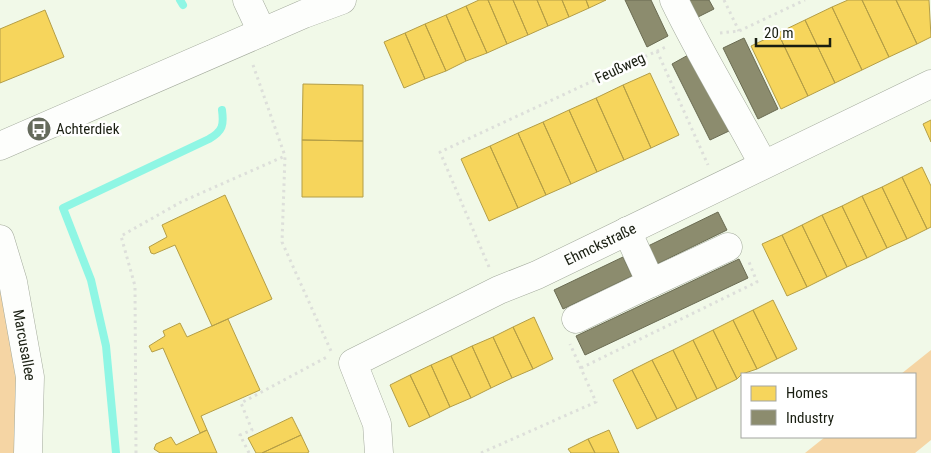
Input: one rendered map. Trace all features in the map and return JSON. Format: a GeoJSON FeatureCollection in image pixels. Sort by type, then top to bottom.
{"type":"FeatureCollection","features":[{"type":"Feature","properties":{"kind":"street"},"geometry":{"type":"LineString","coordinates":[[247,0],[253,36]]}},
{"type":"Feature","properties":{"kind":"street"},"geometry":{"type":"LineString","coordinates":[[0,146],[253,36],[342,0]]}},
{"type":"Feature","properties":{"kind":"street"},"geometry":{"type":"LineString","coordinates":[[674,0],[690,37],[706,59],[764,164]]}},
{"type":"Feature","properties":{"kind":"street","name":"Ehmckstraße"},"geometry":{"type":"LineString","coordinates":[[379,453],[377,424],[353,363],[500,290],[627,231],[931,84]]}},
{"type":"Feature","properties":{"kind":"street"},"geometry":{"type":"LineString","coordinates":[[627,231],[651,283]]}},
{"type":"Feature","properties":{"kind":"street","name":"Marcusallee"},"geometry":{"type":"LineString","coordinates":[[0,239],[13,282],[30,376],[28,453]]}},
{"type":"Feature","properties":{"kind":"street"},"geometry":{"type":"LineString","coordinates":[[571,328],[651,283],[728,247]]}},
{"type":"Feature","properties":{"kind":"path"},"geometry":{"type":"LineString","coordinates":[[724,0],[739,31]]}},
{"type":"Feature","properties":{"kind":"path","name":"Feußweg"},"geometry":{"type":"LineString","coordinates":[[500,290],[440,152],[690,37],[739,31],[805,0]]}},
{"type":"Feature","properties":{"kind":"path"},"geometry":{"type":"LineString","coordinates":[[249,453],[240,435],[252,430],[241,403],[332,355],[282,242],[285,156],[253,36]]}},
{"type":"Feature","properties":{"kind":"path"},"geometry":{"type":"LineString","coordinates":[[658,51],[718,187]]}},
{"type":"Feature","properties":{"kind":"path"},"geometry":{"type":"LineString","coordinates":[[136,453],[135,286],[121,236],[181,202],[285,156]]}},
{"type":"Feature","properties":{"kind":"path"},"geometry":{"type":"LineString","coordinates":[[481,453],[596,402],[571,328]]}},
{"type":"Feature","properties":{"kind":"shaded area"},"geometry":{"type":"Polygon","coordinates":[[[0,224],[17,280],[39,453],[0,453],[0,224]]]}},
{"type":"Feature","properties":{"kind":"shaded area"},"geometry":{"type":"Polygon","coordinates":[[[931,350],[931,440],[915,453],[805,453],[824,438],[916,438],[916,373],[902,373],[931,350]]]}},
{"type":"Feature","properties":{"kind":"building: Homes"},"geometry":{"type":"Polygon","coordinates":[[[479,0],[488,0],[507,44],[487,53],[466,6],[479,0]]]}},
{"type":"Feature","properties":{"kind":"building: Homes"},"geometry":{"type":"Polygon","coordinates":[[[488,0],[513,0],[528,35],[507,44],[488,0]]]}},
{"type":"Feature","properties":{"kind":"building: Homes"},"geometry":{"type":"Polygon","coordinates":[[[513,0],[537,0],[548,26],[528,35],[513,0]]]}},
{"type":"Feature","properties":{"kind":"building: Homes"},"geometry":{"type":"Polygon","coordinates":[[[537,0],[562,0],[569,17],[548,26],[537,0]]]}},
{"type":"Feature","properties":{"kind":"building: Homes"},"geometry":{"type":"Polygon","coordinates":[[[562,0],[586,0],[589,8],[569,17],[562,0]]]}},
{"type":"Feature","properties":{"kind":"building: Homes"},"geometry":{"type":"Polygon","coordinates":[[[586,0],[606,0],[589,8],[586,0]]]}},
{"type":"Feature","properties":{"kind":"building: Homes"},"geometry":{"type":"Polygon","coordinates":[[[848,0],[862,0],[889,57],[862,70],[832,7],[848,0]]]}},
{"type":"Feature","properties":{"kind":"building: Homes"},"geometry":{"type":"Polygon","coordinates":[[[862,0],[896,0],[917,44],[889,57],[862,0]]]}},
{"type":"Feature","properties":{"kind":"building: Homes"},"geometry":{"type":"Polygon","coordinates":[[[896,0],[929,0],[931,37],[917,44],[896,0]]]}},
{"type":"Feature","properties":{"kind":"building: Homes"},"geometry":{"type":"Polygon","coordinates":[[[466,6],[487,53],[466,61],[446,15],[466,6]]]}},
{"type":"Feature","properties":{"kind":"building: Homes"},"geometry":{"type":"Polygon","coordinates":[[[832,7],[862,70],[835,83],[805,20],[832,7]]]}},
{"type":"Feature","properties":{"kind":"building: Homes"},"geometry":{"type":"Polygon","coordinates":[[[45,10],[64,57],[0,83],[0,29],[45,10]]]}},
{"type":"Feature","properties":{"kind":"building: Homes"},"geometry":{"type":"Polygon","coordinates":[[[446,15],[466,61],[446,71],[425,24],[446,15]]]}},
{"type":"Feature","properties":{"kind":"building: Homes"},"geometry":{"type":"Polygon","coordinates":[[[805,20],[835,83],[808,96],[778,33],[805,20]]]}},
{"type":"Feature","properties":{"kind":"building: Homes"},"geometry":{"type":"Polygon","coordinates":[[[425,24],[446,71],[425,79],[405,33],[425,24]]]}},
{"type":"Feature","properties":{"kind":"building: Homes"},"geometry":{"type":"Polygon","coordinates":[[[405,33],[425,79],[404,88],[384,42],[405,33]]]}},
{"type":"Feature","properties":{"kind":"building: Homes"},"geometry":{"type":"Polygon","coordinates":[[[778,33],[808,96],[781,109],[751,46],[778,33]]]}},
{"type":"Feature","properties":{"kind":"building: Homes"},"geometry":{"type":"Polygon","coordinates":[[[650,73],[679,135],[651,148],[623,85],[650,73]]]}},
{"type":"Feature","properties":{"kind":"building: Homes"},"geometry":{"type":"Polygon","coordinates":[[[303,84],[363,85],[363,141],[302,140],[303,84]]]}},
{"type":"Feature","properties":{"kind":"building: Homes"},"geometry":{"type":"Polygon","coordinates":[[[623,85],[651,148],[624,160],[596,98],[623,85]]]}},
{"type":"Feature","properties":{"kind":"building: Homes"},"geometry":{"type":"Polygon","coordinates":[[[596,98],[624,160],[597,172],[569,110],[596,98]]]}},
{"type":"Feature","properties":{"kind":"building: Homes"},"geometry":{"type":"Polygon","coordinates":[[[569,110],[597,172],[571,184],[543,122],[569,110]]]}},
{"type":"Feature","properties":{"kind":"building: Homes"},"geometry":{"type":"Polygon","coordinates":[[[931,120],[931,142],[923,124],[931,120]]]}},
{"type":"Feature","properties":{"kind":"building: Homes"},"geometry":{"type":"Polygon","coordinates":[[[543,122],[571,184],[546,195],[518,133],[543,122]]]}},
{"type":"Feature","properties":{"kind":"building: Homes"},"geometry":{"type":"Polygon","coordinates":[[[518,133],[546,195],[518,208],[490,146],[518,133]]]}},
{"type":"Feature","properties":{"kind":"building: Homes"},"geometry":{"type":"Polygon","coordinates":[[[302,140],[363,141],[363,197],[302,197],[302,140]]]}},
{"type":"Feature","properties":{"kind":"building: Homes"},"geometry":{"type":"Polygon","coordinates":[[[490,146],[518,208],[489,221],[461,159],[490,146]]]}},
{"type":"Feature","properties":{"kind":"building: Homes"},"geometry":{"type":"Polygon","coordinates":[[[922,167],[931,186],[931,227],[927,229],[902,177],[922,167]]]}},
{"type":"Feature","properties":{"kind":"building: Homes"},"geometry":{"type":"Polygon","coordinates":[[[902,177],[927,229],[907,239],[882,187],[902,177]]]}},
{"type":"Feature","properties":{"kind":"building: Homes"},"geometry":{"type":"Polygon","coordinates":[[[882,187],[907,239],[887,248],[862,196],[882,187]]]}},
{"type":"Feature","properties":{"kind":"building: Homes"},"geometry":{"type":"Polygon","coordinates":[[[225,195],[272,299],[212,326],[175,245],[154,254],[151,253],[149,247],[167,237],[162,225],[225,195]]]}},
{"type":"Feature","properties":{"kind":"building: Homes"},"geometry":{"type":"Polygon","coordinates":[[[862,196],[887,248],[867,258],[842,206],[862,196]]]}},
{"type":"Feature","properties":{"kind":"building: Homes"},"geometry":{"type":"Polygon","coordinates":[[[842,206],[867,258],[847,267],[822,215],[842,206]]]}},
{"type":"Feature","properties":{"kind":"building: Homes"},"geometry":{"type":"Polygon","coordinates":[[[822,215],[847,267],[827,277],[802,225],[822,215]]]}},
{"type":"Feature","properties":{"kind":"building: Homes"},"geometry":{"type":"Polygon","coordinates":[[[802,225],[827,277],[807,287],[782,235],[802,225]]]}},
{"type":"Feature","properties":{"kind":"building: Homes"},"geometry":{"type":"Polygon","coordinates":[[[782,235],[807,287],[787,296],[762,244],[782,235]]]}},
{"type":"Feature","properties":{"kind":"building: Homes"},"geometry":{"type":"Polygon","coordinates":[[[773,300],[797,349],[777,359],[753,310],[773,300]]]}},
{"type":"Feature","properties":{"kind":"building: Homes"},"geometry":{"type":"Polygon","coordinates":[[[753,310],[777,359],[757,369],[733,320],[753,310]]]}},
{"type":"Feature","properties":{"kind":"building: Homes"},"geometry":{"type":"Polygon","coordinates":[[[534,317],[553,359],[533,369],[513,327],[534,317]]]}},
{"type":"Feature","properties":{"kind":"building: Homes"},"geometry":{"type":"Polygon","coordinates":[[[228,319],[260,390],[201,416],[207,430],[200,433],[163,348],[152,352],[149,346],[165,336],[163,331],[180,323],[187,337],[228,319]]]}},
{"type":"Feature","properties":{"kind":"building: Homes"},"geometry":{"type":"Polygon","coordinates":[[[733,320],[757,369],[741,373],[737,379],[713,330],[733,320]]]}},
{"type":"Feature","properties":{"kind":"building: Homes"},"geometry":{"type":"Polygon","coordinates":[[[513,327],[533,369],[512,378],[493,337],[513,327]]]}},
{"type":"Feature","properties":{"kind":"building: Homes"},"geometry":{"type":"Polygon","coordinates":[[[713,330],[737,379],[717,389],[693,340],[713,330]]]}},
{"type":"Feature","properties":{"kind":"building: Homes"},"geometry":{"type":"Polygon","coordinates":[[[493,337],[512,378],[491,388],[472,346],[493,337]]]}},
{"type":"Feature","properties":{"kind":"building: Homes"},"geometry":{"type":"Polygon","coordinates":[[[693,340],[717,389],[697,399],[673,350],[693,340]]]}},
{"type":"Feature","properties":{"kind":"building: Homes"},"geometry":{"type":"Polygon","coordinates":[[[472,346],[491,388],[471,398],[451,356],[472,346]]]}},
{"type":"Feature","properties":{"kind":"building: Homes"},"geometry":{"type":"Polygon","coordinates":[[[673,350],[697,399],[677,409],[652,360],[673,350]]]}},
{"type":"Feature","properties":{"kind":"building: Homes"},"geometry":{"type":"Polygon","coordinates":[[[451,356],[471,398],[450,407],[431,365],[451,356]]]}},
{"type":"Feature","properties":{"kind":"building: Homes"},"geometry":{"type":"Polygon","coordinates":[[[652,360],[677,409],[657,419],[632,370],[652,360]]]}},
{"type":"Feature","properties":{"kind":"building: Homes"},"geometry":{"type":"Polygon","coordinates":[[[431,365],[450,407],[430,417],[410,375],[431,365]]]}},
{"type":"Feature","properties":{"kind":"building: Homes"},"geometry":{"type":"Polygon","coordinates":[[[632,370],[657,419],[637,429],[613,380],[632,370]]]}},
{"type":"Feature","properties":{"kind":"building: Homes"},"geometry":{"type":"Polygon","coordinates":[[[410,375],[430,417],[409,427],[390,385],[410,375]]]}},
{"type":"Feature","properties":{"kind":"building: Homes"},"geometry":{"type":"Polygon","coordinates":[[[292,417],[301,435],[262,453],[256,453],[248,438],[292,417]]]}},
{"type":"Feature","properties":{"kind":"building: Homes"},"geometry":{"type":"Polygon","coordinates":[[[207,430],[217,453],[160,453],[154,449],[156,444],[171,437],[176,445],[207,430]]]}},
{"type":"Feature","properties":{"kind":"building: Homes"},"geometry":{"type":"Polygon","coordinates":[[[609,430],[619,453],[595,453],[588,439],[609,430]]]}},
{"type":"Feature","properties":{"kind":"building: Homes"},"geometry":{"type":"Polygon","coordinates":[[[301,435],[309,452],[307,453],[262,453],[301,435]]]}},
{"type":"Feature","properties":{"kind":"building: Homes"},"geometry":{"type":"Polygon","coordinates":[[[588,439],[595,453],[571,453],[568,449],[588,439]]]}},
{"type":"Feature","properties":{"kind":"building: Industry"},"geometry":{"type":"Polygon","coordinates":[[[625,0],[651,0],[668,36],[647,47],[625,0]]]}},
{"type":"Feature","properties":{"kind":"building: Industry"},"geometry":{"type":"Polygon","coordinates":[[[686,0],[709,0],[714,9],[696,18],[686,0]]]}},
{"type":"Feature","properties":{"kind":"building: Industry"},"geometry":{"type":"Polygon","coordinates":[[[744,38],[778,109],[758,119],[723,48],[744,38]]]}},
{"type":"Feature","properties":{"kind":"building: Industry"},"geometry":{"type":"Polygon","coordinates":[[[690,54],[729,131],[710,140],[672,64],[690,54]]]}},
{"type":"Feature","properties":{"kind":"building: Industry"},"geometry":{"type":"Polygon","coordinates":[[[718,212],[727,230],[657,264],[648,246],[718,212]]]}},
{"type":"Feature","properties":{"kind":"building: Industry"},"geometry":{"type":"Polygon","coordinates":[[[623,257],[632,276],[563,309],[554,290],[623,257]]]}},
{"type":"Feature","properties":{"kind":"building: Industry"},"geometry":{"type":"Polygon","coordinates":[[[739,259],[748,278],[585,355],[576,336],[739,259]]]}},
{"type":"Feature","properties":{"kind":"waterway"},"geometry":{"type":"LineString","coordinates":[[180,0],[183,5]]}},
{"type":"Feature","properties":{"kind":"waterway"},"geometry":{"type":"LineString","coordinates":[[116,453],[106,346],[91,280],[63,208],[209,139],[222,127],[222,110]]}},
{"type":"Feature","properties":{"kind":"place","name":"Achterdiek"},"geometry":{"type":"Point","coordinates":[39,129]}}]}
